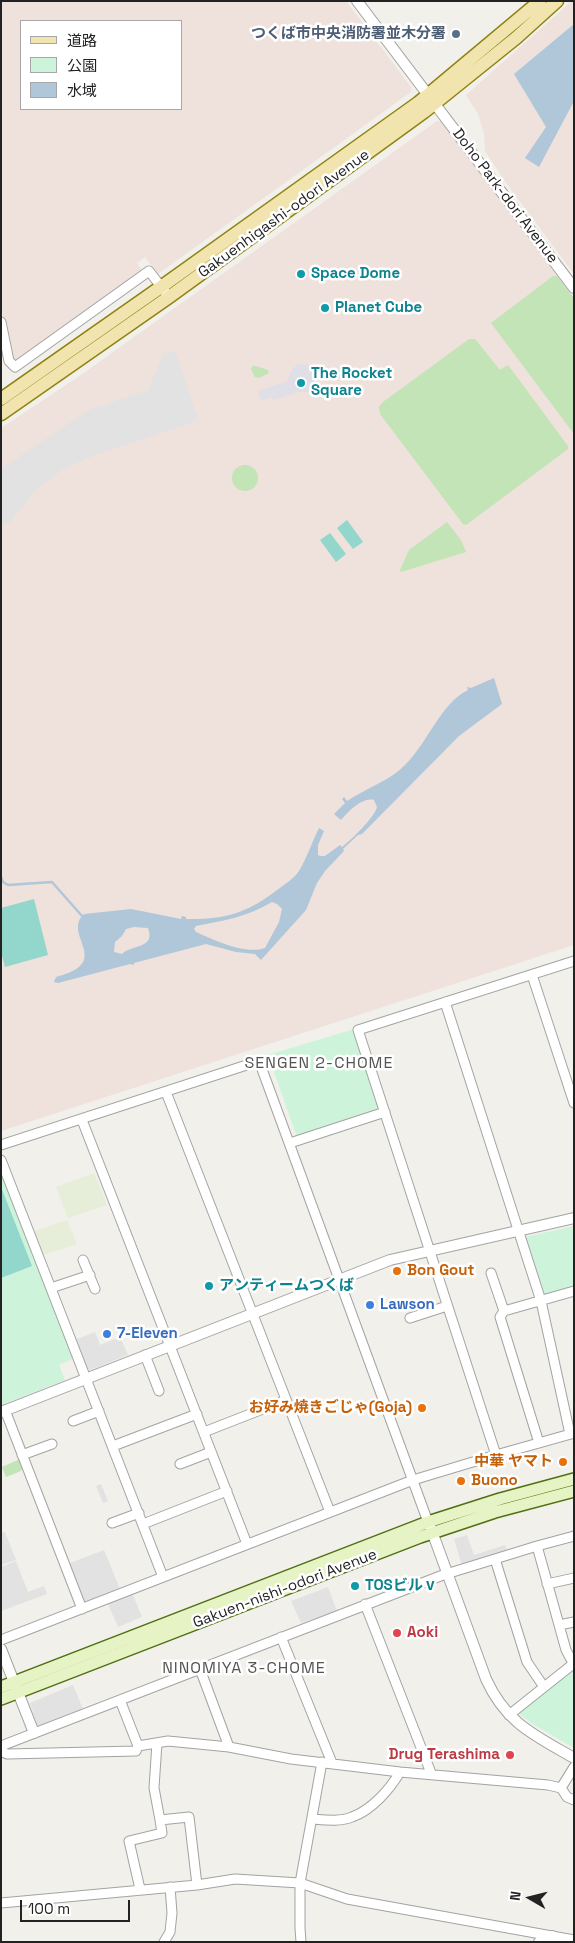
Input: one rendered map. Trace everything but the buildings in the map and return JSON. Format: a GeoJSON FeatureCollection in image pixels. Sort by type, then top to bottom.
{"type":"FeatureCollection","features":[{"type":"Feature","properties":{"kind":"main road","name":"Gakuenhigashi-odori Avenue"},"geometry":{"type":"LineString","coordinates":[[432,99],[540,1]]}},
{"type":"Feature","properties":{"kind":"main road","name":"Gakuenhigashi-odori Avenue"},"geometry":{"type":"LineString","coordinates":[[1,414],[165,292],[516,38],[556,1]]}},
{"type":"Feature","properties":{"kind":"main road","name":"Gakuenhigashi-odori Avenue"},"geometry":{"type":"LineString","coordinates":[[1,399],[165,292]]}},
{"type":"Feature","properties":{"kind":"main road","name":"Gakuen-nishi-odori Avenue"},"geometry":{"type":"LineString","coordinates":[[1,1699],[16,1687],[500,1499],[574,1479]]}},
{"type":"Feature","properties":{"kind":"main road","name":"Gakuen-nishi-odori Avenue"},"geometry":{"type":"LineString","coordinates":[[430,1527],[574,1491]]}},
{"type":"Feature","properties":{"kind":"main road","name":"Gakuen-nishi-odori Avenue"},"geometry":{"type":"LineString","coordinates":[[1,1687],[16,1687]]}},
{"type":"Feature","properties":{"kind":"street","name":"Doho Park-dori Avenue"},"geometry":{"type":"LineString","coordinates":[[357,1],[574,288]]}},
{"type":"Feature","properties":{"kind":"street"},"geometry":{"type":"LineString","coordinates":[[1,322],[5,363],[15,367],[149,271],[165,292]]}},
{"type":"Feature","properties":{"kind":"street"},"geometry":{"type":"LineString","coordinates":[[496,1455],[358,1030],[573,962]]}},
{"type":"Feature","properties":{"kind":"street"},"geometry":{"type":"LineString","coordinates":[[532,975],[574,1103]]}},
{"type":"Feature","properties":{"kind":"street"},"geometry":{"type":"LineString","coordinates":[[1,1640],[413,1480],[572,1434],[542,1301],[445,1002]]}},
{"type":"Feature","properties":{"kind":"street"},"geometry":{"type":"LineString","coordinates":[[1,1146],[259,1061],[447,1574],[495,1699],[509,1715],[532,1734],[574,1758]]}},
{"type":"Feature","properties":{"kind":"street"},"geometry":{"type":"LineString","coordinates":[[166,1092],[330,1512]]}},
{"type":"Feature","properties":{"kind":"street"},"geometry":{"type":"LineString","coordinates":[[290,1143],[385,1112]]}},
{"type":"Feature","properties":{"kind":"street"},"geometry":{"type":"LineString","coordinates":[[82,1120],[247,1544]]}},
{"type":"Feature","properties":{"kind":"street"},"geometry":{"type":"LineString","coordinates":[[1,1160],[163,1577]]}},
{"type":"Feature","properties":{"kind":"street"},"geometry":{"type":"LineString","coordinates":[[82,1609],[3,1411],[390,1260],[574,1218]]}},
{"type":"Feature","properties":{"kind":"street"},"geometry":{"type":"LineString","coordinates":[[83,1260],[96,1289]]}},
{"type":"Feature","properties":{"kind":"street"},"geometry":{"type":"LineString","coordinates":[[491,1273],[504,1311]]}},
{"type":"Feature","properties":{"kind":"street"},"geometry":{"type":"LineString","coordinates":[[51,1288],[90,1275]]}},
{"type":"Feature","properties":{"kind":"street"},"geometry":{"type":"LineString","coordinates":[[539,1443],[500,1317],[504,1311],[574,1291]]}},
{"type":"Feature","properties":{"kind":"street"},"geometry":{"type":"LineString","coordinates":[[410,1318],[447,1306]]}},
{"type":"Feature","properties":{"kind":"street"},"geometry":{"type":"LineString","coordinates":[[145,1355],[159,1391]]}},
{"type":"Feature","properties":{"kind":"street"},"geometry":{"type":"LineString","coordinates":[[204,1432],[286,1400]]}},
{"type":"Feature","properties":{"kind":"street"},"geometry":{"type":"LineString","coordinates":[[73,1420],[99,1411]]}},
{"type":"Feature","properties":{"kind":"street"},"geometry":{"type":"LineString","coordinates":[[113,1446],[197,1414]]}},
{"type":"Feature","properties":{"kind":"street"},"geometry":{"type":"LineString","coordinates":[[22,1455],[52,1444]]}},
{"type":"Feature","properties":{"kind":"street"},"geometry":{"type":"LineString","coordinates":[[180,1464],[211,1452]]}},
{"type":"Feature","properties":{"kind":"street"},"geometry":{"type":"LineString","coordinates":[[143,1524],[227,1491]]}},
{"type":"Feature","properties":{"kind":"street"},"geometry":{"type":"LineString","coordinates":[[112,1523],[139,1513]]}},
{"type":"Feature","properties":{"kind":"street"},"geometry":{"type":"LineString","coordinates":[[1,1746],[365,1604],[447,1574],[574,1536]]}},
{"type":"Feature","properties":{"kind":"street"},"geometry":{"type":"LineString","coordinates":[[509,1715],[573,1664],[566,1650],[537,1546]]}},
{"type":"Feature","properties":{"kind":"street"},"geometry":{"type":"LineString","coordinates":[[495,1559],[527,1662],[544,1687]]}},
{"type":"Feature","properties":{"kind":"street"},"geometry":{"type":"LineString","coordinates":[[547,1584],[574,1578]]}},
{"type":"Feature","properties":{"kind":"street"},"geometry":{"type":"LineString","coordinates":[[365,1604],[431,1773]]}},
{"type":"Feature","properties":{"kind":"street"},"geometry":{"type":"LineString","coordinates":[[559,1625],[574,1622]]}},
{"type":"Feature","properties":{"kind":"street"},"geometry":{"type":"LineString","coordinates":[[281,1637],[327,1762],[312,1819],[300,1883],[300,1928],[302,1942]]}},
{"type":"Feature","properties":{"kind":"street"},"geometry":{"type":"LineString","coordinates":[[1,1649],[34,1733]]}},
{"type":"Feature","properties":{"kind":"street"},"geometry":{"type":"LineString","coordinates":[[200,1669],[229,1747]]}},
{"type":"Feature","properties":{"kind":"street"},"geometry":{"type":"LineString","coordinates":[[1,1751],[7,1754],[136,1751],[138,1746],[120,1700]]}},
{"type":"Feature","properties":{"kind":"street"},"geometry":{"type":"LineString","coordinates":[[138,1746],[168,1741],[229,1747],[291,1759],[560,1788],[568,1797],[574,1800]]}},
{"type":"Feature","properties":{"kind":"street"},"geometry":{"type":"LineString","coordinates":[[140,1889],[129,1841],[162,1833],[154,1788],[157,1743]]}},
{"type":"Feature","properties":{"kind":"street"},"geometry":{"type":"LineString","coordinates":[[560,1788],[574,1767]]}},
{"type":"Feature","properties":{"kind":"street"},"geometry":{"type":"LineString","coordinates":[[312,1819],[351,1818],[362,1812],[391,1787],[400,1772]]}},
{"type":"Feature","properties":{"kind":"street"},"geometry":{"type":"LineString","coordinates":[[160,1820],[189,1817],[197,1885]]}},
{"type":"Feature","properties":{"kind":"street"},"geometry":{"type":"LineString","coordinates":[[1,1903],[54,1900],[140,1889],[197,1885],[235,1879],[300,1883],[347,1898],[553,1939],[574,1940]]}},
{"type":"Feature","properties":{"kind":"street"},"geometry":{"type":"LineString","coordinates":[[164,1942],[170,1932],[172,1913],[170,1887]]}},
{"type":"Feature","properties":{"kind":"street"},"geometry":{"type":"LineString","coordinates":[[540,1942],[553,1939]]}},
{"type":"Feature","properties":{"kind":"shaded area"},"geometry":{"type":"Polygon","coordinates":[[[1,1],[346,1],[411,87],[411,92],[158,274],[145,257],[137,263],[142,271],[20,360],[15,361],[11,356],[1,306],[1,1]]]}},
{"type":"Feature","properties":{"kind":"shaded area"},"geometry":{"type":"Polygon","coordinates":[[[574,1],[574,274],[506,183],[485,151],[484,134],[478,114],[466,95],[574,1]]]}},
{"type":"Feature","properties":{"kind":"shaded area"},"geometry":{"type":"Polygon","coordinates":[[[437,121],[441,121],[574,298],[574,945],[1,1131],[1,428],[78,377],[437,121]]]}},
{"type":"Feature","properties":{"kind":"shaded area"},"geometry":{"type":"Polygon","coordinates":[[[175,351],[198,419],[192,421],[192,423],[95,455],[63,469],[35,491],[10,522],[3,524],[1,521],[1,469],[89,410],[148,390],[163,355],[175,351]]]}},
{"type":"Feature","properties":{"kind":"shaded area","name":"The Rocket Square"},"geometry":{"type":"Polygon","coordinates":[[[299,364],[309,365],[316,371],[317,380],[313,389],[309,392],[299,392],[273,400],[272,397],[261,401],[258,391],[287,381],[292,369],[299,364]]]}},
{"type":"Feature","properties":{"kind":"shaded area"},"geometry":{"type":"Polygon","coordinates":[[[347,520],[363,542],[353,549],[337,528],[347,520]]]}},
{"type":"Feature","properties":{"kind":"shaded area"},"geometry":{"type":"Polygon","coordinates":[[[330,533],[346,554],[336,562],[320,540],[330,533]]]}},
{"type":"Feature","properties":{"kind":"shaded area"},"geometry":{"type":"Polygon","coordinates":[[[34,899],[48,955],[5,967],[1,952],[1,908],[34,899]]]}},
{"type":"Feature","properties":{"kind":"shaded area"},"geometry":{"type":"Polygon","coordinates":[[[1,1187],[32,1266],[1,1278],[1,1187]]]}},
{"type":"Feature","properties":{"kind":"shaded area"},"geometry":{"type":"Polygon","coordinates":[[[95,1332],[100,1345],[120,1337],[128,1355],[90,1370],[87,1369],[75,1340],[95,1332]]]}},
{"type":"Feature","properties":{"kind":"shaded area"},"geometry":{"type":"Polygon","coordinates":[[[101,1484],[108,1501],[103,1503],[96,1486],[101,1484]]]}},
{"type":"Feature","properties":{"kind":"shaded area"},"geometry":{"type":"Polygon","coordinates":[[[5,1532],[16,1560],[1,1565],[1,1533],[5,1532]]]}},
{"type":"Feature","properties":{"kind":"shaded area"},"geometry":{"type":"Polygon","coordinates":[[[467,1535],[474,1555],[505,1545],[507,1551],[462,1566],[454,1539],[467,1535]]]}},
{"type":"Feature","properties":{"kind":"shaded area"},"geometry":{"type":"Polygon","coordinates":[[[104,1550],[120,1589],[85,1603],[70,1563],[104,1550]]]}},
{"type":"Feature","properties":{"kind":"shaded area"},"geometry":{"type":"Polygon","coordinates":[[[16,1561],[28,1592],[44,1586],[47,1594],[1,1611],[1,1567],[16,1561]]]}},
{"type":"Feature","properties":{"kind":"shaded area"},"geometry":{"type":"Polygon","coordinates":[[[328,1587],[337,1611],[301,1623],[291,1601],[328,1587]]]}},
{"type":"Feature","properties":{"kind":"shaded area"},"geometry":{"type":"Polygon","coordinates":[[[132,1593],[142,1617],[118,1627],[108,1604],[132,1593]]]}},
{"type":"Feature","properties":{"kind":"shaded area"},"geometry":{"type":"Polygon","coordinates":[[[73,1685],[83,1709],[38,1727],[30,1703],[73,1685]]]}},
{"type":"Feature","properties":{"kind":"green space"},"geometry":{"type":"Polygon","coordinates":[[[553,276],[557,276],[574,298],[574,434],[491,323],[553,276]]]}},
{"type":"Feature","properties":{"kind":"green space"},"geometry":{"type":"Polygon","coordinates":[[[469,339],[475,339],[500,370],[508,365],[568,446],[568,449],[466,525],[463,524],[380,414],[379,407],[383,402],[469,339]]]}},
{"type":"Feature","properties":{"kind":"green space"},"geometry":{"type":"Polygon","coordinates":[[[252,366],[268,370],[269,373],[259,378],[255,377],[251,369],[252,366]]]}},
{"type":"Feature","properties":{"kind":"green space"},"geometry":{"type":"Polygon","coordinates":[[[245,465],[254,469],[258,478],[254,487],[245,491],[236,487],[232,478],[236,469],[245,465]]]}},
{"type":"Feature","properties":{"kind":"green space"},"geometry":{"type":"Polygon","coordinates":[[[447,522],[461,540],[466,552],[401,572],[400,570],[409,550],[447,522]]]}},
{"type":"Feature","properties":{"kind":"green space"},"geometry":{"type":"Polygon","coordinates":[[[354,1029],[380,1107],[378,1111],[297,1137],[268,1055],[354,1029]]]}},
{"type":"Feature","properties":{"kind":"green space"},"geometry":{"type":"Polygon","coordinates":[[[1,1170],[75,1358],[59,1365],[65,1380],[1,1405],[1,1170]]]}},
{"type":"Feature","properties":{"kind":"green space"},"geometry":{"type":"Polygon","coordinates":[[[94,1173],[107,1205],[68,1218],[56,1187],[94,1173]]]}},
{"type":"Feature","properties":{"kind":"green space"},"geometry":{"type":"Polygon","coordinates":[[[67,1220],[77,1244],[40,1256],[31,1232],[67,1220]]]}},
{"type":"Feature","properties":{"kind":"green space"},"geometry":{"type":"Polygon","coordinates":[[[574,1226],[574,1288],[547,1297],[543,1295],[525,1237],[574,1226]]]}},
{"type":"Feature","properties":{"kind":"green space"},"geometry":{"type":"Polygon","coordinates":[[[20,1459],[23,1467],[21,1471],[6,1477],[2,1467],[20,1459]]]}},
{"type":"Feature","properties":{"kind":"green space"},"geometry":{"type":"Polygon","coordinates":[[[571,1669],[574,1670],[574,1748],[531,1723],[517,1712],[571,1669]]]}},
{"type":"Feature","properties":{"kind":"water"},"geometry":{"type":"Polygon","coordinates":[[[574,24],[574,101],[539,167],[525,158],[546,127],[514,74],[574,24]]]}},
{"type":"Feature","properties":{"kind":"water"},"geometry":{"type":"Polygon","coordinates":[[[494,678],[502,704],[459,736],[362,834],[358,835],[343,849],[344,851],[325,871],[317,883],[306,910],[261,960],[255,954],[236,952],[206,944],[134,963],[134,965],[130,964],[58,983],[54,982],[56,977],[73,971],[82,964],[85,956],[78,931],[79,922],[84,914],[131,909],[181,919],[182,916],[186,917],[186,919],[222,917],[253,906],[294,877],[302,866],[319,828],[324,831],[318,845],[318,855],[325,856],[340,845],[342,847],[357,834],[377,807],[374,800],[365,801],[347,813],[341,820],[334,814],[345,803],[342,799],[344,797],[347,801],[400,770],[414,755],[442,713],[458,696],[468,690],[467,687],[471,688],[494,678]],[[272,902],[245,914],[196,926],[194,929],[196,932],[230,946],[248,950],[265,948],[279,922],[282,909],[272,902]],[[134,927],[126,929],[115,942],[114,952],[122,954],[149,940],[148,928],[134,927]]]}},
{"type":"Feature","properties":{"kind":"waterway"},"geometry":{"type":"LineString","coordinates":[[1,877],[3,882],[8,885],[52,882],[82,916]]}},
{"type":"Feature","properties":{"kind":"place","name":"つくば市中央消防署並木分署"},"geometry":{"type":"Point","coordinates":[456,34]}},
{"type":"Feature","properties":{"kind":"place","name":"Space Dome"},"geometry":{"type":"Point","coordinates":[301,274]}},
{"type":"Feature","properties":{"kind":"place","name":"Planet Cube"},"geometry":{"type":"Point","coordinates":[325,308]}},
{"type":"Feature","properties":{"kind":"place","name":"The Rocket Square"},"geometry":{"type":"Point","coordinates":[301,383]}},
{"type":"Feature","properties":{"kind":"place","name":"Bon Gout"},"geometry":{"type":"Point","coordinates":[397,1271]}},
{"type":"Feature","properties":{"kind":"place","name":"アンティームつくば"},"geometry":{"type":"Point","coordinates":[209,1286]}},
{"type":"Feature","properties":{"kind":"place","name":"Lawson"},"geometry":{"type":"Point","coordinates":[370,1305]}},
{"type":"Feature","properties":{"kind":"place","name":"7-Eleven"},"geometry":{"type":"Point","coordinates":[107,1334]}},
{"type":"Feature","properties":{"kind":"place","name":"お好み焼きごじゃ(Goja)"},"geometry":{"type":"Point","coordinates":[422,1408]}},
{"type":"Feature","properties":{"kind":"place","name":"中華 ヤマト"},"geometry":{"type":"Point","coordinates":[563,1462]}},
{"type":"Feature","properties":{"kind":"place","name":"Buono"},"geometry":{"type":"Point","coordinates":[461,1481]}},
{"type":"Feature","properties":{"kind":"place","name":"TOSビルⅴ"},"geometry":{"type":"Point","coordinates":[355,1586]}},
{"type":"Feature","properties":{"kind":"place","name":"Aoki"},"geometry":{"type":"Point","coordinates":[397,1633]}},
{"type":"Feature","properties":{"kind":"place","name":"Drug Terashima"},"geometry":{"type":"Point","coordinates":[510,1755]}},
{"type":"Feature","properties":{"kind":"district","name":"SENGEN 2-CHOME"},"geometry":{"type":"Point","coordinates":[319,1064]}},
{"type":"Feature","properties":{"kind":"district","name":"NINOMIYA 3-CHOME"},"geometry":{"type":"Point","coordinates":[244,1669]}}]}
